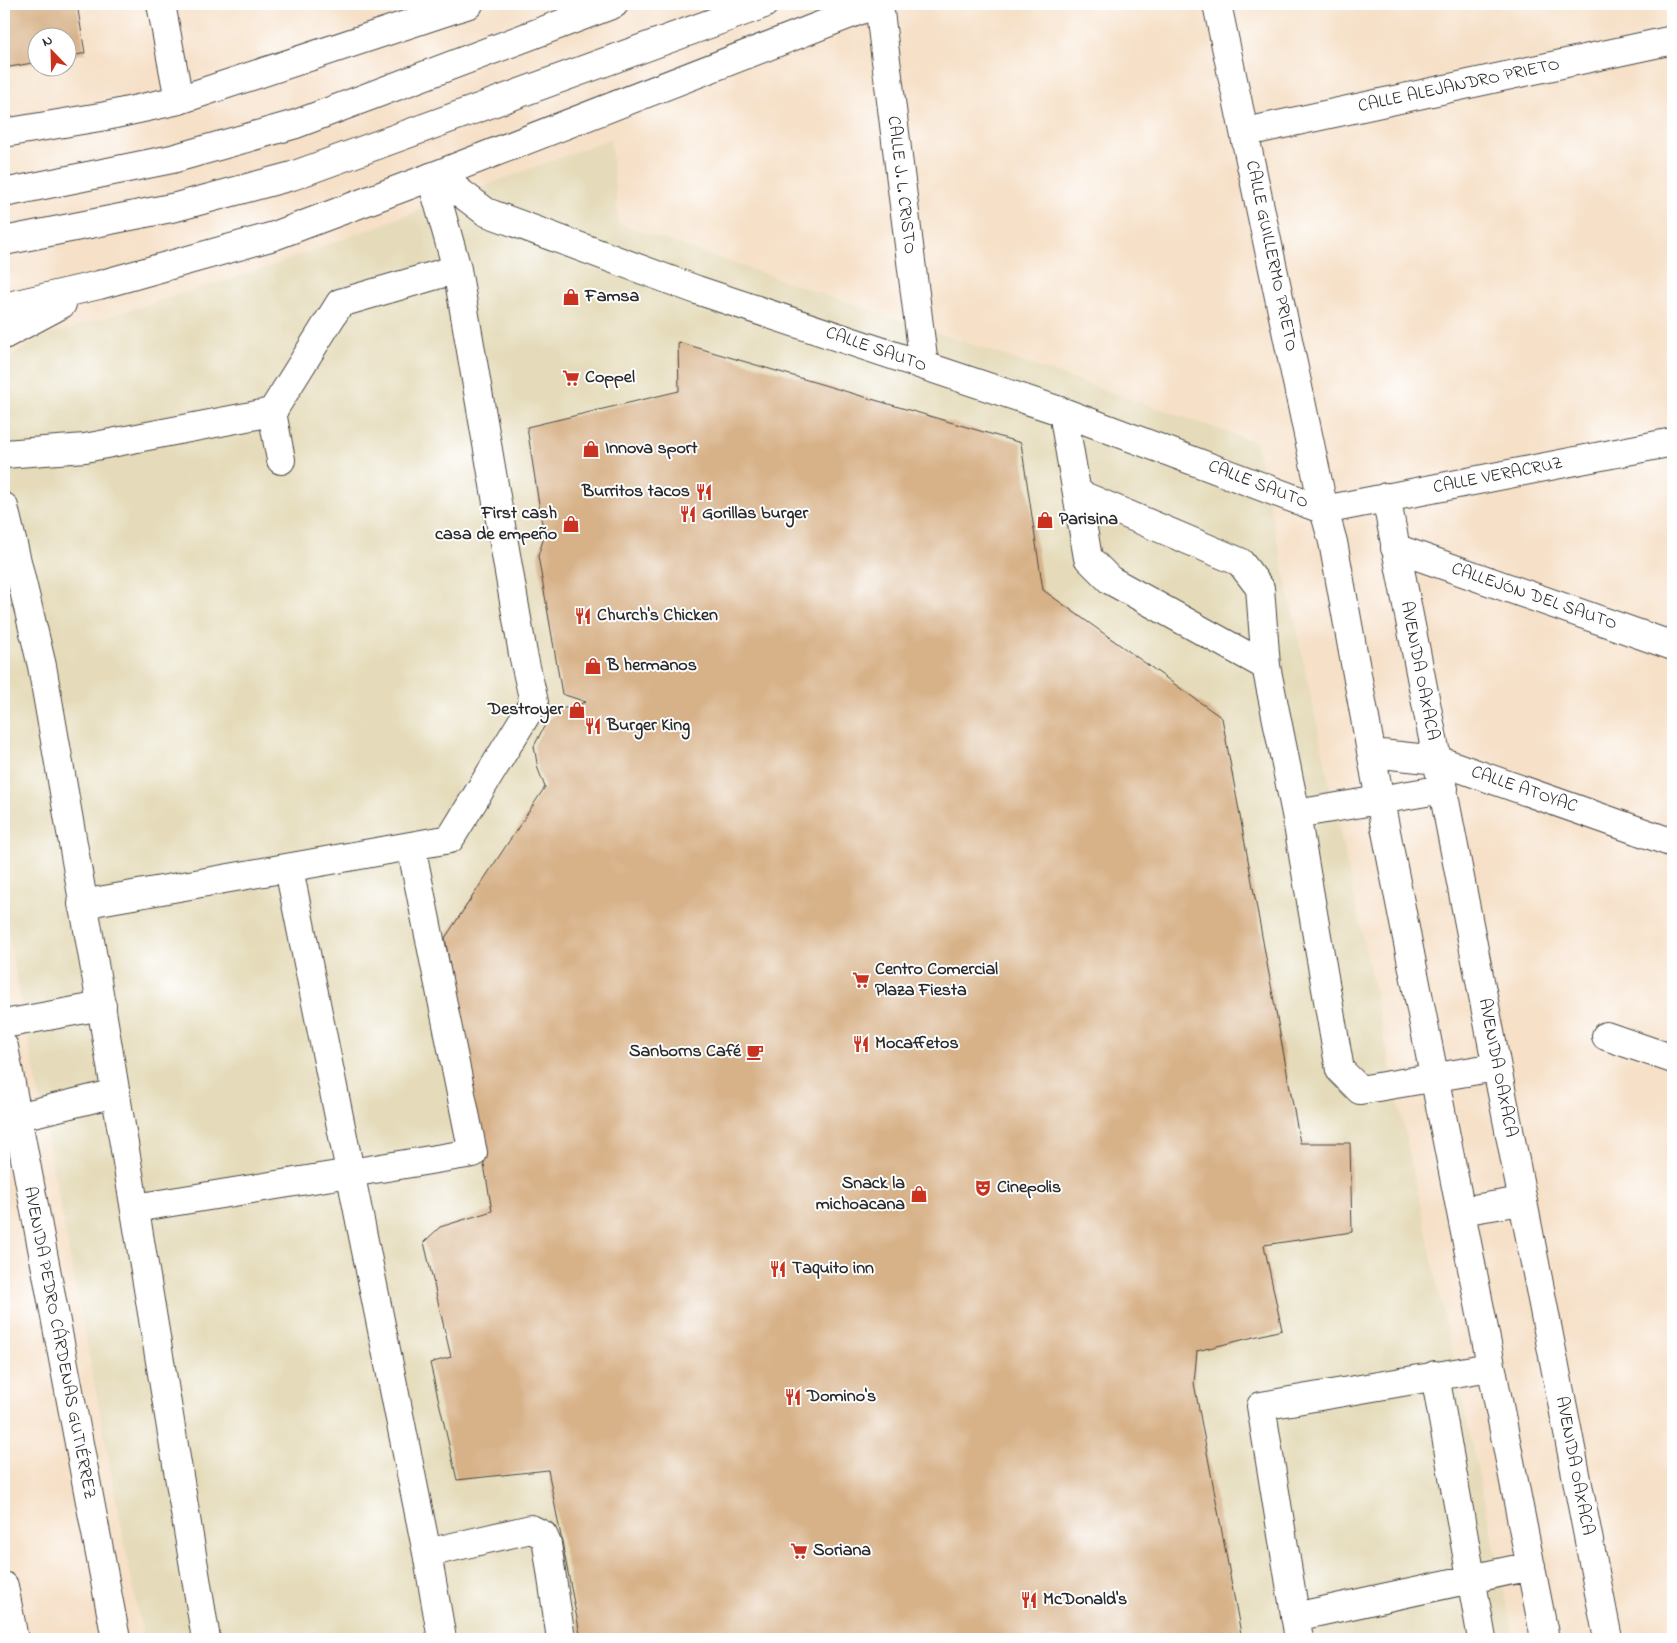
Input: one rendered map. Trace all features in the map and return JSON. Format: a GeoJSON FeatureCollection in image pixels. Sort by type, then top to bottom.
{"type":"FeatureCollection","features":[{"type":"Feature","properties":{"kind":"main road"},"geometry":{"type":"LineString","coordinates":[[161,4],[179,100]]}},
{"type":"Feature","properties":{"kind":"main road"},"geometry":{"type":"LineString","coordinates":[[11,128],[106,116],[179,100],[469,4]]}},
{"type":"Feature","properties":{"kind":"main road"},"geometry":{"type":"LineString","coordinates":[[4,193],[172,159],[296,124],[614,4]]}},
{"type":"Feature","properties":{"kind":"main road"},"geometry":{"type":"LineString","coordinates":[[4,307],[99,285],[274,236],[878,4]]}},
{"type":"Feature","properties":{"kind":"main road","name":"CALLE J. L. CRISTO"},"geometry":{"type":"LineString","coordinates":[[878,4],[924,366]]}},
{"type":"Feature","properties":{"kind":"main road","name":"CALLE GUILLERMO PRIETO"},"geometry":{"type":"LineString","coordinates":[[1217,4],[1246,132],[1324,510]]}},
{"type":"Feature","properties":{"kind":"main road"},"geometry":{"type":"LineString","coordinates":[[4,241],[176,207],[292,176],[760,5]]}},
{"type":"Feature","properties":{"kind":"main road","name":"CALLE ALEJANDRO PRIETO"},"geometry":{"type":"LineString","coordinates":[[1246,132],[1673,40]]}},
{"type":"Feature","properties":{"kind":"main road"},"geometry":{"type":"LineString","coordinates":[[82,904],[450,839],[534,702],[456,269],[434,176]]}},
{"type":"Feature","properties":{"kind":"main road","name":"CALLE SAUTO"},"geometry":{"type":"LineString","coordinates":[[434,176],[486,212],[697,290],[1063,412],[1324,510]]}},
{"type":"Feature","properties":{"kind":"main road"},"geometry":{"type":"LineString","coordinates":[[282,460],[272,412],[340,303],[456,269]]}},
{"type":"Feature","properties":{"kind":"main road"},"geometry":{"type":"LineString","coordinates":[[4,336],[99,285]]}},
{"type":"Feature","properties":{"kind":"main road"},"geometry":{"type":"LineString","coordinates":[[4,454],[85,448],[272,412]]}},
{"type":"Feature","properties":{"kind":"main road"},"geometry":{"type":"LineString","coordinates":[[1063,412],[1079,494],[1088,558],[1110,580],[1266,666]]}},
{"type":"Feature","properties":{"kind":"main road","name":"CALLE VERACRUZ"},"geometry":{"type":"LineString","coordinates":[[1324,510],[1673,442]]}},
{"type":"Feature","properties":{"kind":"main road"},"geometry":{"type":"LineString","coordinates":[[1079,494],[1240,562],[1260,588],[1266,666],[1296,814],[1340,1070],[1360,1090],[1496,1067]]}},
{"type":"Feature","properties":{"kind":"main road","name":"AVENIDA OAXACA"},"geometry":{"type":"LineString","coordinates":[[1386,497],[1608,1639]]}},
{"type":"Feature","properties":{"kind":"main road"},"geometry":{"type":"LineString","coordinates":[[4,506],[42,666],[82,904],[102,1006],[206,1639]]}},
{"type":"Feature","properties":{"kind":"main road"},"geometry":{"type":"LineString","coordinates":[[1324,510],[1333,542],[1380,801],[1545,1639]]}},
{"type":"Feature","properties":{"kind":"main road","name":"CALLEJÓN DEL SAUTO"},"geometry":{"type":"LineString","coordinates":[[1395,548],[1673,646]]}},
{"type":"Feature","properties":{"kind":"main road","name":"CALLE ATOYAC"},"geometry":{"type":"LineString","coordinates":[[1372,753],[1437,760],[1673,842]]}},
{"type":"Feature","properties":{"kind":"main road"},"geometry":{"type":"LineString","coordinates":[[1296,814],[1444,789]]}},
{"type":"Feature","properties":{"kind":"main road"},"geometry":{"type":"LineString","coordinates":[[135,1208],[473,1153],[411,846]]}},
{"type":"Feature","properties":{"kind":"main road"},"geometry":{"type":"LineString","coordinates":[[289,868],[427,1553],[442,1639]]}},
{"type":"Feature","properties":{"kind":"main road"},"geometry":{"type":"LineString","coordinates":[[4,1024],[102,1006]]}},
{"type":"Feature","properties":{"kind":"main road"},"geometry":{"type":"LineString","coordinates":[[1606,1036],[1673,1058]]}},
{"type":"Feature","properties":{"kind":"main road","name":"AVENIDA PEDRO CÁRDENAS GUTIÉRREZ"},"geometry":{"type":"LineString","coordinates":[[4,1047],[116,1639]]}},
{"type":"Feature","properties":{"kind":"main road"},"geometry":{"type":"LineString","coordinates":[[17,1117],[116,1094]]}},
{"type":"Feature","properties":{"kind":"main road"},"geometry":{"type":"LineString","coordinates":[[1461,1211],[1522,1201]]}},
{"type":"Feature","properties":{"kind":"main road"},"geometry":{"type":"LineString","coordinates":[[1490,1366],[1261,1406],[1297,1628],[1471,1578],[1531,1566]]}},
{"type":"Feature","properties":{"kind":"main road"},"geometry":{"type":"LineString","coordinates":[[1435,1375],[1482,1639]]}},
{"type":"Feature","properties":{"kind":"main road"},"geometry":{"type":"LineString","coordinates":[[427,1553],[532,1528],[543,1536],[547,1544],[561,1639]]}},
{"type":"Feature","properties":{"kind":"main road"},"geometry":{"type":"LineString","coordinates":[[4,1586],[14,1639]]}},
{"type":"Feature","properties":{"kind":"shaded area"},"geometry":{"type":"Polygon","coordinates":[[[610,139],[619,224],[1256,442],[1514,1639],[143,1639],[4,912],[4,361],[39,338],[265,268],[610,139]]]}},
{"type":"Feature","properties":{"kind":"building"},"geometry":{"type":"Polygon","coordinates":[[[4,4],[77,4],[85,53],[78,55],[78,28],[28,28],[28,64],[4,68],[4,4]]]}},
{"type":"Feature","properties":{"kind":"building","name":"Centro Comercial Plaza Fiesta"},"geometry":{"type":"Polygon","coordinates":[[[678,342],[1021,443],[1043,590],[1222,718],[1300,1143],[1350,1143],[1352,1232],[1264,1245],[1282,1330],[1197,1351],[1194,1383],[1242,1639],[581,1639],[548,1470],[457,1480],[430,1363],[451,1357],[424,1242],[440,1227],[492,1211],[445,938],[545,787],[538,769],[534,746],[547,721],[558,710],[586,702],[562,694],[538,556],[544,537],[527,427],[679,391],[678,342]]]}},
{"type":"Feature","properties":{"kind":"place","name":"Famsa"},"geometry":{"type":"Point","coordinates":[571,297]}},
{"type":"Feature","properties":{"kind":"place","name":"Coppel"},"geometry":{"type":"Point","coordinates":[571,378]}},
{"type":"Feature","properties":{"kind":"place","name":"Innova sport"},"geometry":{"type":"Point","coordinates":[591,449]}},
{"type":"Feature","properties":{"kind":"place","name":"Burritos tacos"},"geometry":{"type":"Point","coordinates":[704,492]}},
{"type":"Feature","properties":{"kind":"place","name":"Gorillas burger"},"geometry":{"type":"Point","coordinates":[688,514]}},
{"type":"Feature","properties":{"kind":"place","name":"Parisina"},"geometry":{"type":"Point","coordinates":[1045,520]}},
{"type":"Feature","properties":{"kind":"place","name":"First cash casa de empeño"},"geometry":{"type":"Point","coordinates":[571,524]}},
{"type":"Feature","properties":{"kind":"place","name":"Church's Chicken"},"geometry":{"type":"Point","coordinates":[583,616]}},
{"type":"Feature","properties":{"kind":"place","name":"B hermanos"},"geometry":{"type":"Point","coordinates":[593,666]}},
{"type":"Feature","properties":{"kind":"place","name":"Destroyer"},"geometry":{"type":"Point","coordinates":[577,710]}},
{"type":"Feature","properties":{"kind":"place","name":"Burger King"},"geometry":{"type":"Point","coordinates":[593,726]}},
{"type":"Feature","properties":{"kind":"place","name":"Centro Comercial Plaza Fiesta"},"geometry":{"type":"Point","coordinates":[861,980]}},
{"type":"Feature","properties":{"kind":"place","name":"Mocaffetos"},"geometry":{"type":"Point","coordinates":[861,1044]}},
{"type":"Feature","properties":{"kind":"place","name":"Sanborns Café"},"geometry":{"type":"Point","coordinates":[755,1052]}},
{"type":"Feature","properties":{"kind":"place","name":"Cinepolis"},"geometry":{"type":"Point","coordinates":[983,1188]}},
{"type":"Feature","properties":{"kind":"place","name":"Snack la michoacana"},"geometry":{"type":"Point","coordinates":[919,1194]}},
{"type":"Feature","properties":{"kind":"place","name":"Taquito inn"},"geometry":{"type":"Point","coordinates":[778,1269]}},
{"type":"Feature","properties":{"kind":"place","name":"Domino's"},"geometry":{"type":"Point","coordinates":[793,1397]}},
{"type":"Feature","properties":{"kind":"place","name":"Soriana"},"geometry":{"type":"Point","coordinates":[799,1551]}},
{"type":"Feature","properties":{"kind":"place","name":"McDonald's"},"geometry":{"type":"Point","coordinates":[1029,1600]}}]}
